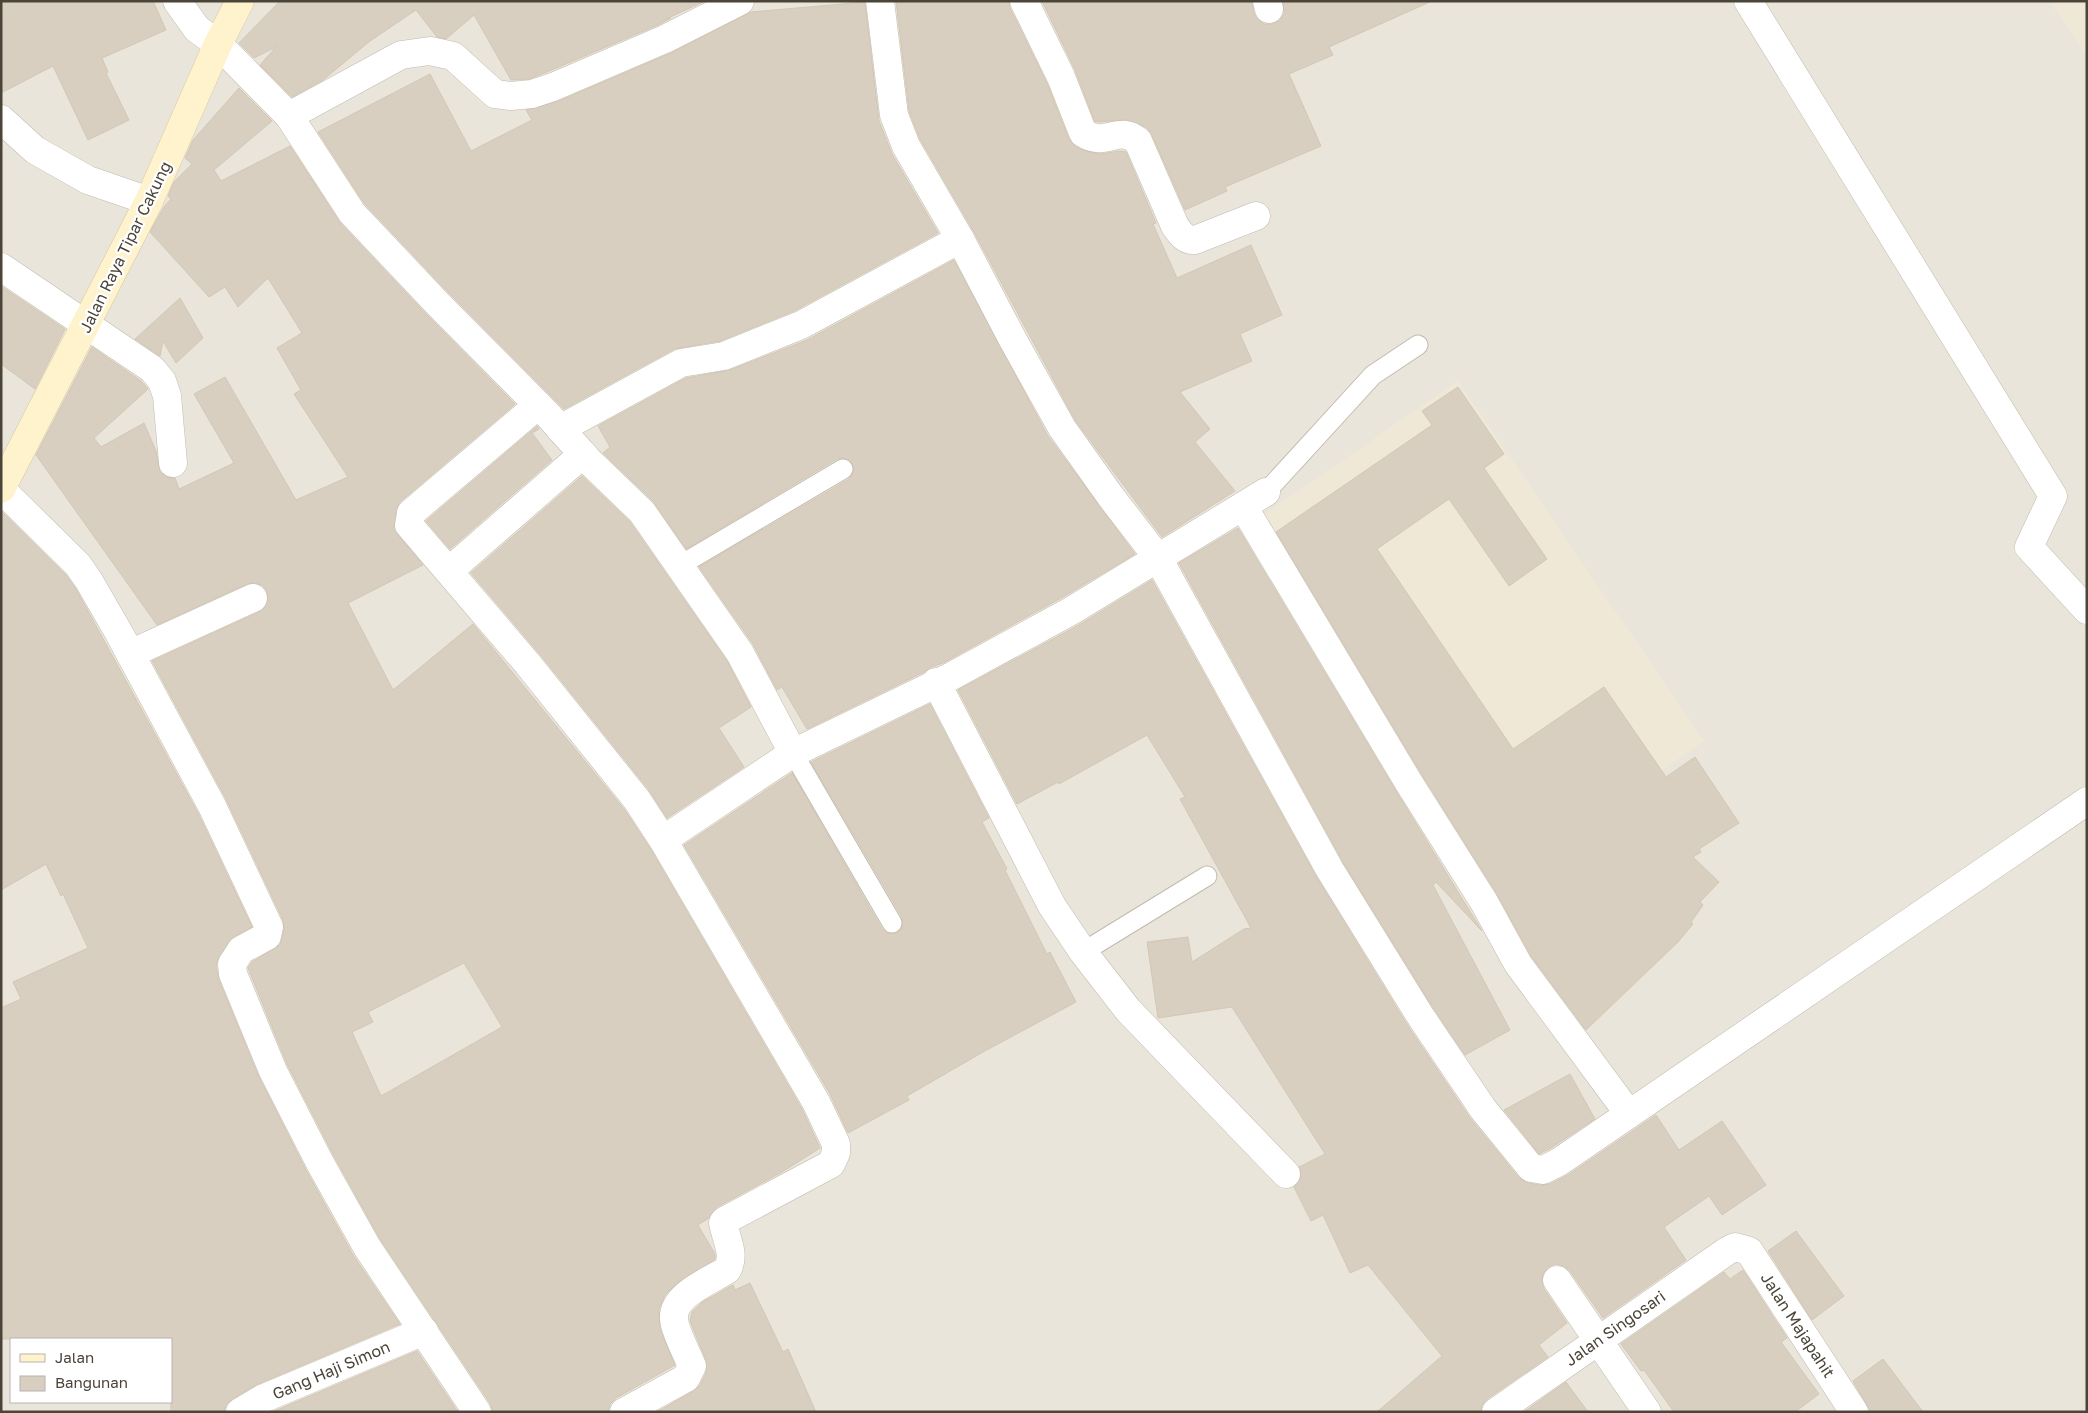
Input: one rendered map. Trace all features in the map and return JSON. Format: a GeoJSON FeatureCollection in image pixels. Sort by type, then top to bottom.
{"type":"FeatureCollection","features":[{"type":"Feature","properties":{"kind":"street"},"geometry":{"type":"LineString","coordinates":[[177,1],[198,29],[218,44],[289,116],[352,213],[583,454],[642,512],[740,653],[794,753]]}},
{"type":"Feature","properties":{"kind":"street","name":"Jalan Raya Tipar Cakung"},"geometry":{"type":"LineString","coordinates":[[1,489],[150,201],[218,44],[240,1]]}},
{"type":"Feature","properties":{"kind":"street"},"geometry":{"type":"LineString","coordinates":[[289,116],[401,55],[430,51],[453,56],[495,94],[511,96],[532,94],[553,87],[665,39],[740,1]]}},
{"type":"Feature","properties":{"kind":"street"},"geometry":{"type":"LineString","coordinates":[[880,1],[894,115],[906,146],[960,239],[1062,428],[1111,498],[1158,558],[1330,870],[1421,1017],[1482,1109],[1531,1168],[1543,1170],[1559,1162],[2087,801]]}},
{"type":"Feature","properties":{"kind":"street"},"geometry":{"type":"LineString","coordinates":[[1024,1],[1061,77],[1083,133],[1097,140],[1125,134],[1132,136],[1138,141],[1175,226],[1184,237],[1190,241],[1195,240],[1256,216]]}},
{"type":"Feature","properties":{"kind":"street"},"geometry":{"type":"LineString","coordinates":[[1748,1],[2053,496],[2030,547],[2087,610]]}},
{"type":"Feature","properties":{"kind":"street"},"geometry":{"type":"LineString","coordinates":[[1,119],[35,150],[88,180],[150,201]]}},
{"type":"Feature","properties":{"kind":"street"},"geometry":{"type":"LineString","coordinates":[[560,429],[681,363],[724,356],[801,325],[960,239]]}},
{"type":"Feature","properties":{"kind":"street"},"geometry":{"type":"LineString","coordinates":[[1,268],[152,369],[162,382],[167,396],[173,463]]}},
{"type":"Feature","properties":{"kind":"street"},"geometry":{"type":"LineString","coordinates":[[538,405],[411,513],[409,526],[527,663],[638,800],[816,1102],[836,1144],[836,1153],[831,1164],[724,1221],[732,1255],[731,1263],[727,1270],[680,1299],[675,1308],[674,1320],[692,1366],[690,1374],[624,1412]]}},
{"type":"Feature","properties":{"kind":"street"},"geometry":{"type":"LineString","coordinates":[[449,572],[583,454]]}},
{"type":"Feature","properties":{"kind":"street"},"geometry":{"type":"LineString","coordinates":[[1,489],[78,565],[89,581],[212,806],[270,927],[267,936],[241,950],[232,964],[233,974],[273,1071],[320,1163],[368,1247],[477,1412]]}},
{"type":"Feature","properties":{"kind":"street"},"geometry":{"type":"LineString","coordinates":[[663,840],[794,753],[936,682],[950,677],[1071,612],[1266,492]]}},
{"type":"Feature","properties":{"kind":"street"},"geometry":{"type":"LineString","coordinates":[[1244,506],[1409,783],[1484,902],[1518,964],[1629,1114]]}},
{"type":"Feature","properties":{"kind":"street"},"geometry":{"type":"LineString","coordinates":[[130,654],[253,598]]}},
{"type":"Feature","properties":{"kind":"street"},"geometry":{"type":"LineString","coordinates":[[936,682],[1052,906],[1083,952],[1128,1010],[1286,1174]]}},
{"type":"Feature","properties":{"kind":"street","name":"Jalan Singosari"},"geometry":{"type":"LineString","coordinates":[[1496,1412],[1727,1251],[1735,1248]]}},
{"type":"Feature","properties":{"kind":"street","name":"Jalan Majapahit"},"geometry":{"type":"LineString","coordinates":[[1735,1248],[1749,1251],[1854,1412]]}},
{"type":"Feature","properties":{"kind":"street"},"geometry":{"type":"LineString","coordinates":[[1557,1280],[1647,1412]]}},
{"type":"Feature","properties":{"kind":"street","name":"Gang Haji Simon"},"geometry":{"type":"LineString","coordinates":[[240,1412],[262,1399],[424,1331]]}},
{"type":"Feature","properties":{"kind":"lane"},"geometry":{"type":"LineString","coordinates":[[1266,492],[1373,375],[1418,345]]}},
{"type":"Feature","properties":{"kind":"lane"},"geometry":{"type":"LineString","coordinates":[[679,566],[843,469]]}},
{"type":"Feature","properties":{"kind":"lane"},"geometry":{"type":"LineString","coordinates":[[794,753],[892,923]]}},
{"type":"Feature","properties":{"kind":"lane"},"geometry":{"type":"LineString","coordinates":[[1083,952],[1207,876]]}},
{"type":"Feature","properties":{"kind":"shaded area"},"geometry":{"type":"Polygon","coordinates":[[[1,1],[2087,1],[2087,1412],[1,1412],[1,1]]]}},
{"type":"Feature","properties":{"kind":"shaded area"},"geometry":{"type":"Polygon","coordinates":[[[2049,1],[2087,1],[2087,55],[2049,1]]]}},
{"type":"Feature","properties":{"kind":"shaded area"},"geometry":{"type":"Polygon","coordinates":[[[1458,381],[1704,741],[1502,880],[1256,520],[1458,381]]]}},
{"type":"Feature","properties":{"kind":"building"},"geometry":{"type":"Polygon","coordinates":[[[1,1],[153,1],[166,30],[102,58],[108,72],[106,73],[129,120],[88,140],[53,66],[1,93],[1,1]]]}},
{"type":"Feature","properties":{"kind":"building"},"geometry":{"type":"Polygon","coordinates":[[[280,1],[705,1],[666,19],[671,18],[658,25],[547,72],[529,79],[511,80],[474,15],[446,39],[437,37],[416,10],[370,41],[323,80],[292,97],[260,65],[276,47],[254,58],[239,43],[280,1]]]}},
{"type":"Feature","properties":{"kind":"building"},"geometry":{"type":"Polygon","coordinates":[[[896,1],[1009,1],[1010,8],[1047,83],[1069,139],[1076,147],[1089,152],[1100,154],[1126,152],[1156,223],[1153,224],[1177,278],[1251,245],[1282,315],[1240,334],[1252,361],[1180,392],[1210,429],[1195,442],[1235,491],[1162,537],[1075,420],[974,232],[920,139],[909,111],[896,1]]]}},
{"type":"Feature","properties":{"kind":"building"},"geometry":{"type":"Polygon","coordinates":[[[1042,1],[1252,1],[1257,19],[1264,24],[1272,24],[1279,21],[1284,14],[1283,1],[1432,1],[1329,47],[1333,55],[1289,74],[1321,146],[1225,187],[1227,191],[1185,210],[1152,135],[1147,128],[1128,120],[1095,122],[1075,70],[1042,1]]]}},
{"type":"Feature","properties":{"kind":"building"},"geometry":{"type":"Polygon","coordinates":[[[865,2],[879,121],[892,154],[938,233],[794,311],[720,341],[674,349],[564,409],[448,292],[364,203],[318,132],[430,74],[471,151],[532,120],[526,110],[559,101],[671,53],[751,12],[865,2]]]}},
{"type":"Feature","properties":{"kind":"building"},"geometry":{"type":"Polygon","coordinates":[[[239,88],[272,121],[214,170],[221,181],[290,146],[341,224],[515,404],[400,502],[396,510],[394,530],[423,565],[348,603],[393,690],[473,624],[624,809],[650,848],[802,1109],[820,1148],[782,1172],[717,1207],[709,1218],[698,1225],[715,1254],[715,1259],[676,1284],[665,1295],[659,1309],[660,1329],[675,1365],[616,1398],[610,1404],[608,1412],[493,1412],[490,1403],[380,1239],[334,1156],[287,1064],[248,968],[252,962],[280,945],[284,930],[283,920],[226,799],[152,661],[259,612],[265,607],[268,600],[267,591],[262,585],[255,583],[247,584],[157,625],[36,455],[92,347],[141,381],[148,389],[94,438],[101,447],[144,423],[156,451],[160,472],[167,477],[175,478],[179,489],[234,463],[194,394],[225,377],[296,500],[348,477],[294,394],[301,390],[277,348],[302,333],[268,278],[238,307],[225,287],[209,297],[150,232],[164,207],[171,199],[168,196],[174,182],[192,164],[185,158],[193,140],[239,88]],[[464,963],[368,1012],[373,1022],[352,1032],[381,1096],[502,1027],[464,963]]]}},
{"type":"Feature","properties":{"kind":"building"},"geometry":{"type":"Polygon","coordinates":[[[954,260],[1048,436],[1135,554],[1063,597],[943,663],[929,668],[807,729],[782,687],[777,690],[753,644],[699,567],[849,479],[854,469],[852,463],[843,458],[837,459],[686,549],[653,501],[603,453],[610,447],[598,426],[686,378],[730,370],[807,340],[954,260]]]}},
{"type":"Feature","properties":{"kind":"building"},"geometry":{"type":"Polygon","coordinates":[[[1,286],[65,329],[35,389],[1,364],[1,286]]]}},
{"type":"Feature","properties":{"kind":"building"},"geometry":{"type":"Polygon","coordinates":[[[180,298],[203,338],[176,363],[163,341],[160,356],[135,339],[180,298]]]}},
{"type":"Feature","properties":{"kind":"building"},"geometry":{"type":"Polygon","coordinates":[[[1458,387],[1504,454],[1484,468],[1547,559],[1509,586],[1449,499],[1377,549],[1513,749],[1604,687],[1666,777],[1695,757],[1739,823],[1699,849],[1701,852],[1693,857],[1719,882],[1700,902],[1703,905],[1691,922],[1693,924],[1677,943],[1586,1030],[1531,956],[1497,894],[1422,775],[1276,532],[1432,425],[1422,411],[1458,387]]]}},
{"type":"Feature","properties":{"kind":"building"},"geometry":{"type":"Polygon","coordinates":[[[537,426],[539,429],[532,433],[552,460],[450,549],[426,521],[537,426]]]}},
{"type":"Feature","properties":{"kind":"building"},"geometry":{"type":"Polygon","coordinates":[[[582,476],[630,522],[727,661],[751,707],[719,728],[744,767],[667,818],[649,790],[539,653],[471,573],[582,476]]]}},
{"type":"Feature","properties":{"kind":"building"},"geometry":{"type":"Polygon","coordinates":[[[1,511],[66,575],[76,589],[198,813],[252,927],[233,937],[219,956],[216,966],[219,980],[259,1077],[306,1170],[353,1255],[400,1324],[256,1385],[232,1399],[226,1405],[224,1412],[171,1412],[172,1338],[1,1339],[1,1008],[21,999],[13,982],[88,948],[63,894],[61,896],[46,864],[1,890],[1,511]]]}},
{"type":"Feature","properties":{"kind":"building"},"geometry":{"type":"Polygon","coordinates":[[[1238,528],[1482,931],[1436,882],[1433,885],[1510,1030],[1465,1055],[1434,1009],[1343,862],[1179,563],[1238,528]]]}},
{"type":"Feature","properties":{"kind":"building"},"geometry":{"type":"Polygon","coordinates":[[[1152,580],[1317,878],[1408,1026],[1470,1118],[1519,1178],[1528,1183],[1550,1184],[1568,1175],[1656,1115],[1679,1150],[1722,1121],[1766,1185],[1722,1215],[1709,1196],[1664,1227],[1686,1260],[1603,1318],[1570,1271],[1564,1266],[1556,1264],[1548,1267],[1543,1274],[1542,1282],[1544,1289],[1567,1323],[1539,1345],[1548,1357],[1487,1399],[1482,1405],[1481,1412],[1377,1412],[1442,1356],[1368,1265],[1350,1273],[1323,1215],[1311,1221],[1294,1187],[1301,1178],[1299,1167],[1325,1154],[1232,1007],[1158,1018],[1147,942],[1188,937],[1192,962],[1244,929],[1251,928],[1180,799],[1185,797],[1147,735],[1059,784],[1058,782],[1017,804],[958,690],[1079,625],[1152,580]]]}},
{"type":"Feature","properties":{"kind":"building"},"geometry":{"type":"Polygon","coordinates":[[[930,704],[989,818],[982,822],[1007,869],[1005,870],[1047,954],[1050,952],[1076,1002],[983,1052],[907,1096],[909,1100],[848,1133],[830,1094],[684,845],[792,773],[882,929],[887,933],[897,933],[902,928],[902,917],[811,762],[930,704]]]}},
{"type":"Feature","properties":{"kind":"building"},"geometry":{"type":"Polygon","coordinates":[[[1570,1074],[1595,1119],[1539,1154],[1504,1110],[1570,1074]]]}},
{"type":"Feature","properties":{"kind":"building"},"geometry":{"type":"Polygon","coordinates":[[[1796,1231],[1844,1296],[1812,1320],[1768,1251],[1796,1231]]]}},
{"type":"Feature","properties":{"kind":"building"},"geometry":{"type":"Polygon","coordinates":[[[1743,1270],[1787,1338],[1781,1342],[1819,1394],[1795,1412],[1674,1412],[1644,1370],[1641,1371],[1621,1344],[1724,1272],[1730,1279],[1743,1270]]]}},
{"type":"Feature","properties":{"kind":"building"},"geometry":{"type":"Polygon","coordinates":[[[750,1283],[783,1352],[788,1349],[816,1412],[657,1412],[694,1391],[700,1385],[706,1373],[706,1360],[690,1321],[692,1312],[702,1302],[733,1285],[735,1290],[750,1283]]]}},
{"type":"Feature","properties":{"kind":"building"},"geometry":{"type":"Polygon","coordinates":[[[417,1351],[458,1412],[272,1412],[417,1351]]]}},
{"type":"Feature","properties":{"kind":"building"},"geometry":{"type":"Polygon","coordinates":[[[1883,1359],[1923,1412],[1871,1412],[1853,1381],[1883,1359]]]}},
{"type":"Feature","properties":{"kind":"building"},"geometry":{"type":"Polygon","coordinates":[[[1566,1382],[1588,1412],[1524,1412],[1566,1382]]]}}]}
